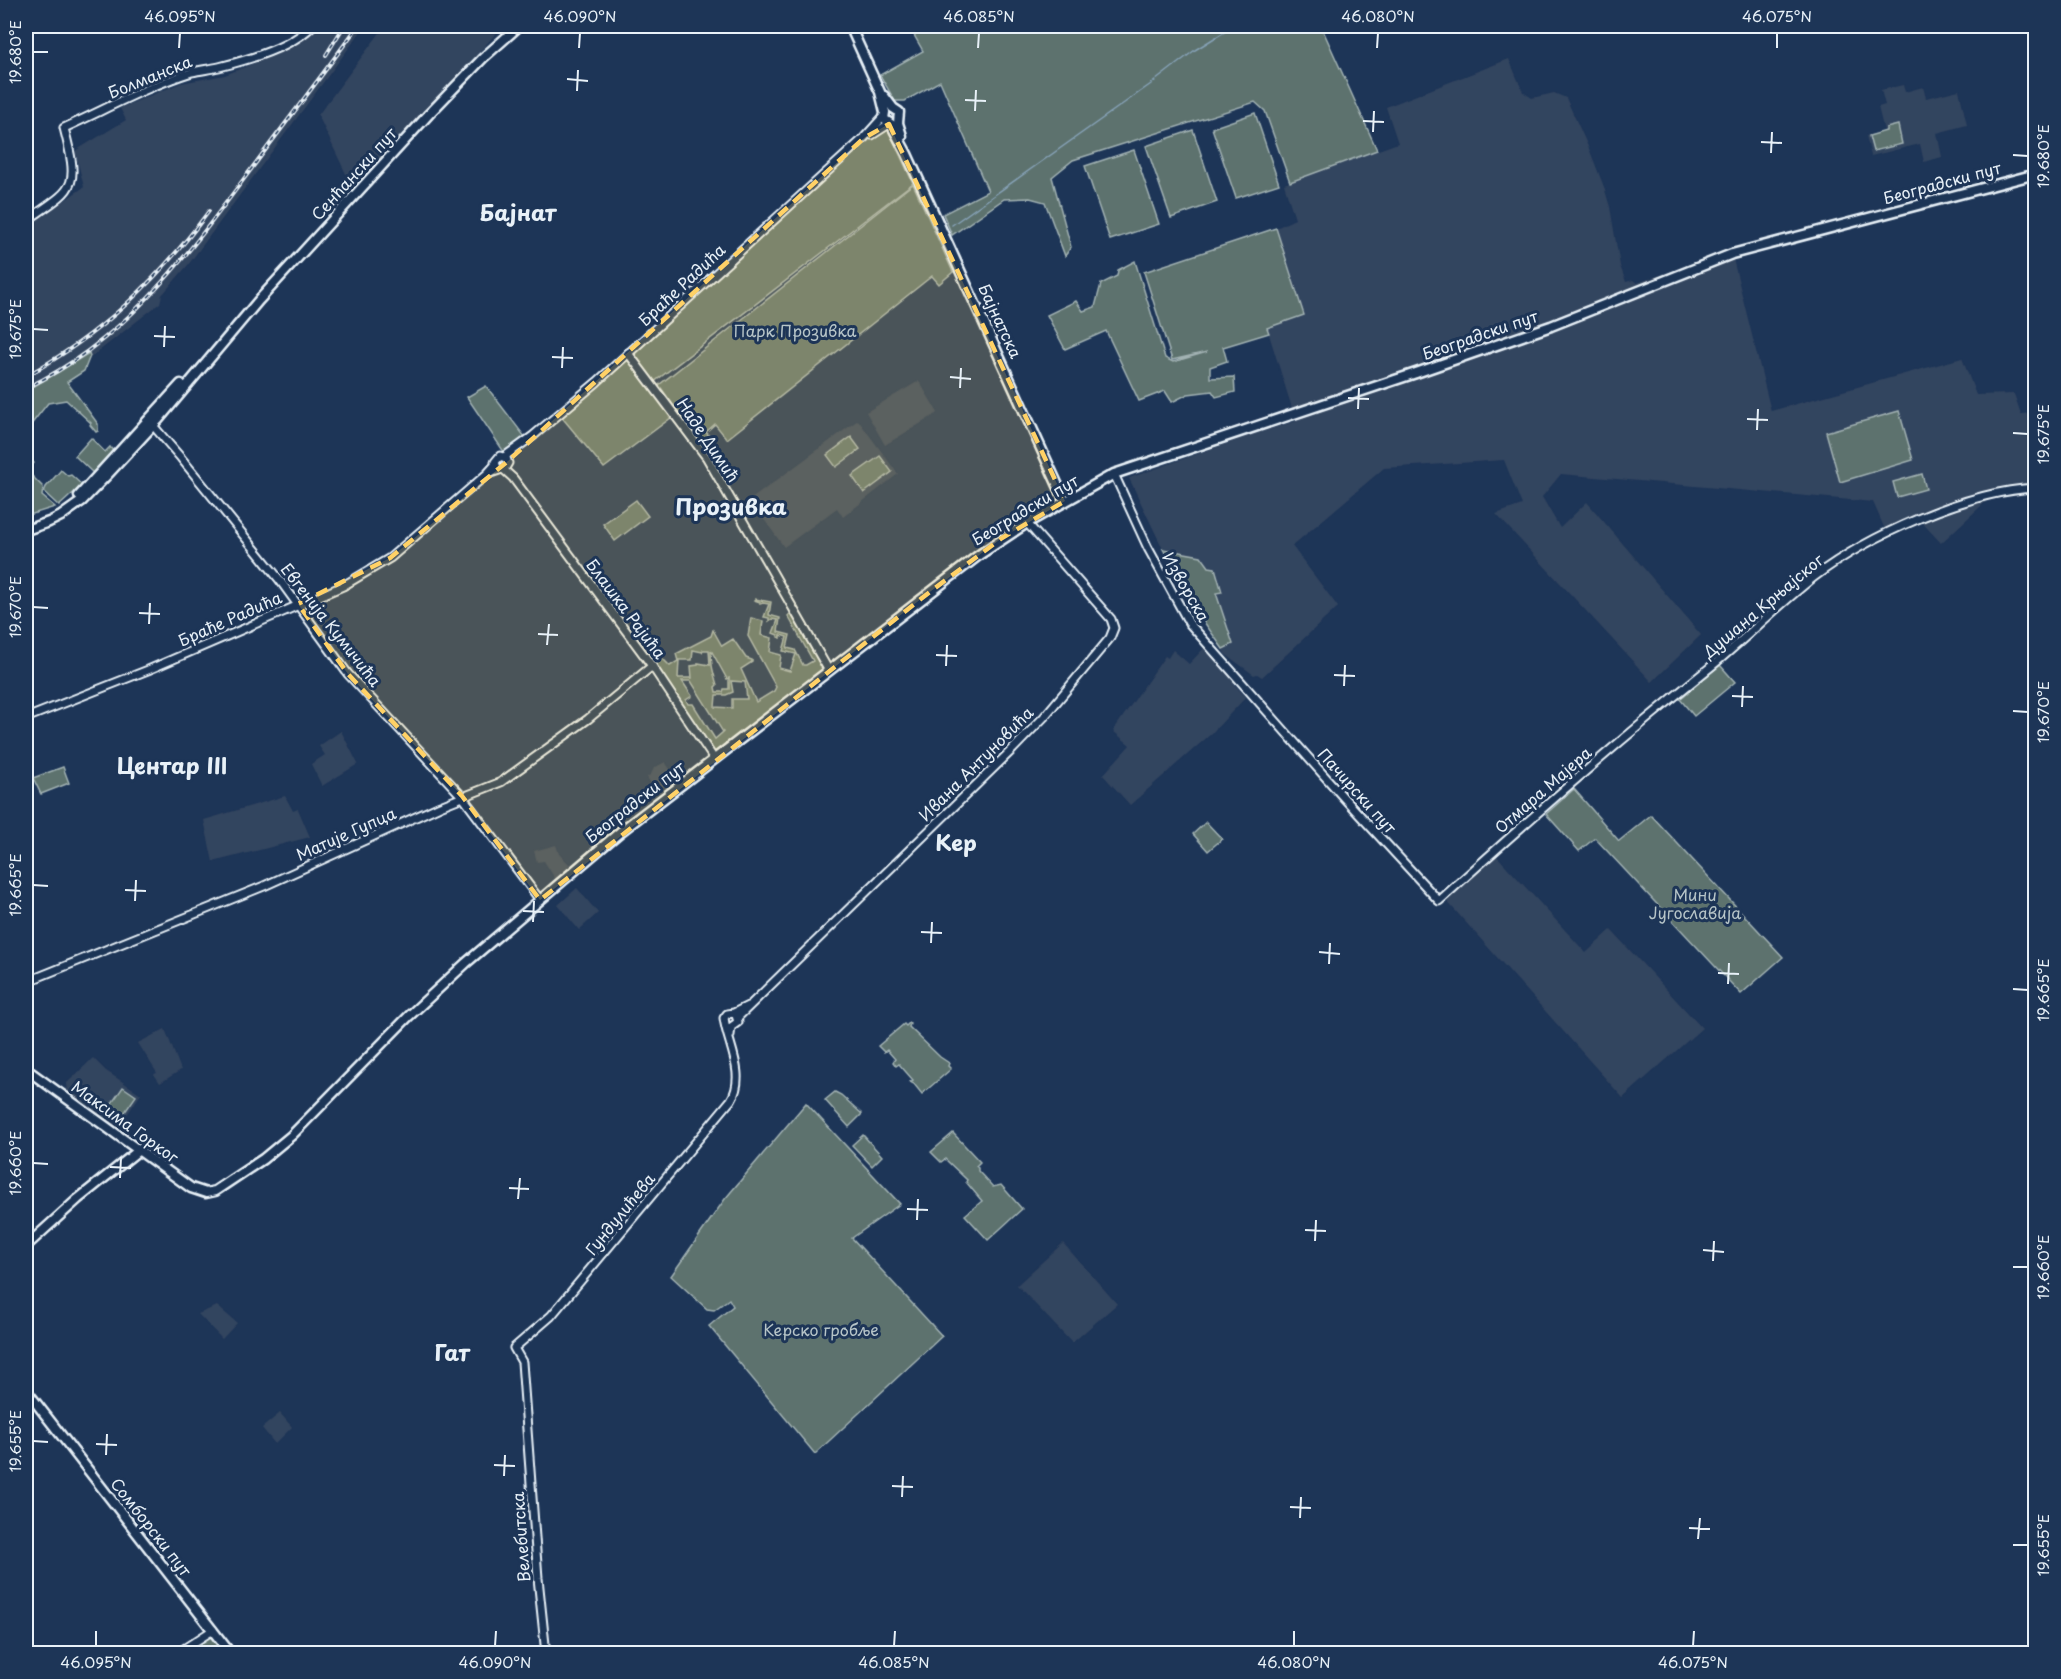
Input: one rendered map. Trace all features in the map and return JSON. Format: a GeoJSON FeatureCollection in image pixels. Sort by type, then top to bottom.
{"type":"FeatureCollection","features":[{"type":"Feature","properties":{"kind":"main road","name":"Сенћански пут"},"geometry":{"type":"LineString","coordinates":[[26,530],[49,522],[72,507],[78,496],[150,423],[434,109],[483,58],[519,26]]}},
{"type":"Feature","properties":{"kind":"main road","name":"Бајнатска"},"geometry":{"type":"LineString","coordinates":[[850,26],[1065,501]]}},
{"type":"Feature","properties":{"kind":"main road","name":"Београдски пут"},"geometry":{"type":"LineString","coordinates":[[210,1193],[263,1159],[292,1135],[421,1005],[489,942],[623,829],[979,555],[1065,501],[1114,474],[1412,375],[1551,326],[1732,254],[2036,174]]}},
{"type":"Feature","properties":{"kind":"main road","name":"Максима Горког"},"geometry":{"type":"LineString","coordinates":[[26,1069],[191,1188],[210,1193]]}},
{"type":"Feature","properties":{"kind":"main road"},"geometry":{"type":"LineString","coordinates":[[26,1246],[78,1199],[139,1150]]}},
{"type":"Feature","properties":{"kind":"main road","name":"Сомборски пут"},"geometry":{"type":"LineString","coordinates":[[26,1390],[231,1653]]}},
{"type":"Feature","properties":{"kind":"street","name":"Болманска"},"geometry":{"type":"LineString","coordinates":[[26,221],[68,190],[73,161],[64,128],[133,96],[193,72],[222,66],[290,42],[312,26]]}},
{"type":"Feature","properties":{"kind":"street","name":"Браће Радића"},"geometry":{"type":"LineString","coordinates":[[26,718],[148,670],[343,586],[390,558],[597,382],[864,138],[890,118]]}},
{"type":"Feature","properties":{"kind":"street","name":"Наде Димић"},"geometry":{"type":"LineString","coordinates":[[628,352],[708,458],[829,672]]}},
{"type":"Feature","properties":{"kind":"street","name":"Евгенија Кумичића"},"geometry":{"type":"LineString","coordinates":[[150,423],[211,494],[298,604],[348,674],[462,796],[540,900]]}},
{"type":"Feature","properties":{"kind":"street","name":"Блашка Рајића"},"geometry":{"type":"LineString","coordinates":[[503,464],[652,666],[714,759]]}},
{"type":"Feature","properties":{"kind":"street","name":"Изворска"},"geometry":{"type":"LineString","coordinates":[[1114,474],[1148,548],[1189,623],[1256,699]]}},
{"type":"Feature","properties":{"kind":"street","name":"Душана Крњајског"},"geometry":{"type":"LineString","coordinates":[[1666,701],[1825,570],[1885,534],[1950,507],[1981,498],[2036,488]]}},
{"type":"Feature","properties":{"kind":"street","name":"Ивана Антуновића"},"geometry":{"type":"LineString","coordinates":[[736,1015],[867,892],[1013,749],[1044,717],[1113,635],[1114,628],[1111,619],[1028,523]]}},
{"type":"Feature","properties":{"kind":"street","name":"Матије Гупца"},"geometry":{"type":"LineString","coordinates":[[26,982],[264,886],[462,796],[490,787],[512,775],[588,719],[652,666]]}},
{"type":"Feature","properties":{"kind":"street","name":"Пачирски пут"},"geometry":{"type":"LineString","coordinates":[[1256,699],[1439,901]]}},
{"type":"Feature","properties":{"kind":"street","name":"Отмара Мајера"},"geometry":{"type":"LineString","coordinates":[[1439,901],[1666,701]]}},
{"type":"Feature","properties":{"kind":"street"},"geometry":{"type":"LineString","coordinates":[[729,1013],[736,1015],[738,1023],[729,1026],[724,1021],[725,1016],[729,1013]]}},
{"type":"Feature","properties":{"kind":"street","name":"Гундулићева"},"geometry":{"type":"LineString","coordinates":[[514,1348],[541,1327],[604,1255],[731,1100],[736,1088],[737,1076],[729,1026]]}},
{"type":"Feature","properties":{"kind":"street","name":"Велебитска"},"geometry":{"type":"LineString","coordinates":[[514,1348],[522,1362],[538,1578],[546,1653]]}},
{"type":"Feature","properties":{"kind":"street"},"geometry":{"type":"LineString","coordinates":[[177,1653],[213,1630]]}},
{"type":"Feature","properties":{"kind":"highlighted area"},"geometry":{"type":"Polygon","coordinates":[[[889,124],[1065,501],[1002,538],[931,591],[540,900],[462,796],[348,674],[298,604],[390,558],[508,461],[864,138],[889,124]]]}},
{"type":"Feature","properties":{"kind":"shaded area"},"geometry":{"type":"Polygon","coordinates":[[[317,26],[365,26],[188,265],[162,295],[160,303],[90,358],[26,395],[26,227],[84,187],[75,151],[126,120],[120,108],[181,83],[225,75],[252,64],[296,43],[310,34],[317,26]]]}},
{"type":"Feature","properties":{"kind":"shaded area"},"geometry":{"type":"Polygon","coordinates":[[[385,26],[503,26],[371,171],[367,167],[347,176],[318,115],[385,26]]]}},
{"type":"Feature","properties":{"kind":"shaded area"},"geometry":{"type":"Polygon","coordinates":[[[1509,59],[1523,92],[1532,98],[1554,93],[1566,98],[1604,187],[1610,207],[1620,266],[1626,282],[1633,280],[1637,283],[1731,251],[1771,411],[1962,358],[1976,395],[2014,394],[2021,414],[2035,413],[2035,489],[1994,494],[1941,543],[1917,517],[1887,534],[1873,502],[1561,474],[1542,497],[1560,528],[1587,502],[1701,635],[1652,682],[1496,514],[1522,505],[1504,460],[1384,468],[1292,546],[1338,607],[1262,677],[1254,675],[1225,654],[1163,549],[1129,478],[1296,421],[1267,328],[1304,315],[1276,228],[1295,219],[1284,184],[1398,143],[1386,107],[1509,59]]]}},
{"type":"Feature","properties":{"kind":"shaded area"},"geometry":{"type":"Polygon","coordinates":[[[1903,85],[1905,92],[1923,87],[1926,98],[1959,90],[1967,125],[1937,133],[1942,157],[1924,162],[1920,144],[1871,156],[1866,136],[1884,131],[1878,107],[1885,105],[1881,90],[1903,85]]]}},
{"type":"Feature","properties":{"kind":"shaded area"},"geometry":{"type":"Polygon","coordinates":[[[919,381],[938,413],[885,445],[866,412],[919,381]]]}},
{"type":"Feature","properties":{"kind":"shaded area"},"geometry":{"type":"Polygon","coordinates":[[[858,420],[898,474],[843,517],[837,508],[784,547],[750,500],[858,420]]]}},
{"type":"Feature","properties":{"kind":"shaded area"},"geometry":{"type":"Polygon","coordinates":[[[1206,646],[1236,679],[1234,684],[1246,697],[1212,733],[1130,805],[1103,775],[1130,745],[1113,731],[1165,656],[1168,658],[1173,650],[1189,664],[1206,646]]]}},
{"type":"Feature","properties":{"kind":"shaded area"},"geometry":{"type":"Polygon","coordinates":[[[341,731],[358,764],[322,786],[311,764],[325,755],[319,746],[341,731]]]}},
{"type":"Feature","properties":{"kind":"shaded area"},"geometry":{"type":"Polygon","coordinates":[[[665,762],[676,778],[662,788],[657,781],[651,784],[647,777],[654,768],[665,762]]]}},
{"type":"Feature","properties":{"kind":"shaded area"},"geometry":{"type":"Polygon","coordinates":[[[285,796],[293,811],[298,809],[310,837],[213,862],[204,820],[285,796]]]}},
{"type":"Feature","properties":{"kind":"shaded area"},"geometry":{"type":"Polygon","coordinates":[[[556,845],[559,854],[571,866],[556,880],[544,861],[537,862],[534,851],[556,845]]]}},
{"type":"Feature","properties":{"kind":"shaded area"},"geometry":{"type":"Polygon","coordinates":[[[1495,854],[1586,953],[1611,930],[1702,1028],[1623,1098],[1444,898],[1495,854]]]}},
{"type":"Feature","properties":{"kind":"shaded area"},"geometry":{"type":"Polygon","coordinates":[[[577,888],[598,913],[579,930],[558,905],[577,888]]]}},
{"type":"Feature","properties":{"kind":"shaded area"},"geometry":{"type":"Polygon","coordinates":[[[165,1029],[181,1070],[160,1083],[154,1074],[157,1073],[138,1043],[165,1029]]]}},
{"type":"Feature","properties":{"kind":"shaded area"},"geometry":{"type":"Polygon","coordinates":[[[93,1058],[106,1071],[141,1094],[118,1128],[68,1095],[67,1083],[93,1058]]]}},
{"type":"Feature","properties":{"kind":"shaded area"},"geometry":{"type":"Polygon","coordinates":[[[1063,1243],[1117,1304],[1072,1343],[1017,1285],[1063,1243]]]}},
{"type":"Feature","properties":{"kind":"shaded area"},"geometry":{"type":"Polygon","coordinates":[[[217,1306],[237,1323],[222,1339],[198,1314],[217,1306]]]}},
{"type":"Feature","properties":{"kind":"shaded area"},"geometry":{"type":"Polygon","coordinates":[[[280,1413],[292,1427],[275,1444],[262,1428],[280,1413]]]}},
{"type":"Feature","properties":{"kind":"green space"},"geometry":{"type":"Polygon","coordinates":[[[935,26],[1321,26],[1377,150],[1290,182],[1265,111],[1255,102],[1073,160],[1052,177],[1071,247],[1065,256],[1045,202],[1030,198],[1004,199],[952,235],[943,214],[988,191],[940,81],[905,101],[895,101],[880,75],[923,51],[914,35],[935,26]]]}},
{"type":"Feature","properties":{"kind":"green space"},"geometry":{"type":"Polygon","coordinates":[[[1255,113],[1279,184],[1236,198],[1212,128],[1255,113]]]}},
{"type":"Feature","properties":{"kind":"green space"},"geometry":{"type":"Polygon","coordinates":[[[1898,125],[1902,144],[1873,151],[1869,136],[1898,125]]]}},
{"type":"Feature","properties":{"kind":"green space"},"geometry":{"type":"Polygon","coordinates":[[[887,127],[913,183],[649,386],[672,417],[604,468],[560,415],[627,360],[863,141],[887,127]]]}},
{"type":"Feature","properties":{"kind":"green space"},"geometry":{"type":"Polygon","coordinates":[[[1193,130],[1217,202],[1171,218],[1146,146],[1193,130]]]}},
{"type":"Feature","properties":{"kind":"green space"},"geometry":{"type":"Polygon","coordinates":[[[1134,150],[1159,224],[1110,240],[1085,166],[1134,150]]]}},
{"type":"Feature","properties":{"kind":"green space","name":"Парк Прозивка"},"geometry":{"type":"Polygon","coordinates":[[[913,184],[953,272],[939,284],[932,276],[727,439],[715,424],[706,432],[717,446],[708,454],[659,385],[913,184]]]}},
{"type":"Feature","properties":{"kind":"green space"},"geometry":{"type":"Polygon","coordinates":[[[1276,228],[1304,315],[1267,328],[1269,333],[1223,347],[1227,361],[1210,367],[1210,378],[1234,377],[1235,392],[1216,397],[1212,391],[1188,394],[1172,402],[1165,391],[1139,401],[1106,331],[1065,349],[1047,315],[1076,301],[1083,311],[1095,307],[1101,284],[1117,276],[1118,270],[1135,261],[1165,358],[1173,362],[1207,352],[1172,360],[1144,272],[1276,228]]]}},
{"type":"Feature","properties":{"kind":"green space"},"geometry":{"type":"Polygon","coordinates":[[[89,353],[84,371],[67,382],[98,424],[98,431],[96,432],[90,425],[91,423],[66,400],[48,403],[26,431],[26,391],[89,353]]]}},
{"type":"Feature","properties":{"kind":"green space"},"geometry":{"type":"Polygon","coordinates":[[[486,386],[525,437],[504,452],[467,397],[486,386]]]}},
{"type":"Feature","properties":{"kind":"green space"},"geometry":{"type":"Polygon","coordinates":[[[1899,411],[1913,460],[1840,482],[1826,432],[1899,411]]]}},
{"type":"Feature","properties":{"kind":"green space"},"geometry":{"type":"Polygon","coordinates":[[[851,437],[860,449],[836,467],[827,455],[851,437]]]}},
{"type":"Feature","properties":{"kind":"green space"},"geometry":{"type":"Polygon","coordinates":[[[91,438],[105,452],[110,447],[113,451],[93,473],[75,456],[91,438]]]}},
{"type":"Feature","properties":{"kind":"green space"},"geometry":{"type":"Polygon","coordinates":[[[26,455],[34,463],[27,471],[43,487],[42,496],[55,507],[26,516],[26,455]]]}},
{"type":"Feature","properties":{"kind":"green space"},"geometry":{"type":"Polygon","coordinates":[[[880,456],[892,472],[864,493],[852,476],[880,456]]]}},
{"type":"Feature","properties":{"kind":"green space"},"geometry":{"type":"Polygon","coordinates":[[[61,470],[82,485],[59,506],[44,492],[61,470]]]}},
{"type":"Feature","properties":{"kind":"green space"},"geometry":{"type":"Polygon","coordinates":[[[1922,474],[1926,489],[1897,497],[1893,482],[1922,474]]]}},
{"type":"Feature","properties":{"kind":"green space"},"geometry":{"type":"Polygon","coordinates":[[[636,500],[648,516],[615,541],[603,524],[636,500]]]}},
{"type":"Feature","properties":{"kind":"green space"},"geometry":{"type":"Polygon","coordinates":[[[1163,549],[1201,556],[1209,567],[1215,568],[1222,592],[1216,593],[1233,644],[1223,649],[1202,619],[1163,549]]]}},
{"type":"Feature","properties":{"kind":"green space"},"geometry":{"type":"Polygon","coordinates":[[[754,600],[771,602],[769,615],[780,618],[778,632],[790,635],[787,648],[795,650],[803,665],[806,665],[813,661],[788,616],[794,610],[829,671],[714,759],[652,666],[663,659],[670,666],[678,661],[676,654],[711,636],[713,630],[722,646],[733,639],[746,658],[752,660],[741,669],[756,702],[774,691],[776,687],[748,636],[751,618],[763,621],[761,635],[772,638],[770,652],[781,655],[779,668],[790,671],[796,654],[783,651],[787,637],[781,635],[781,638],[773,633],[778,620],[769,621],[769,618],[764,617],[769,604],[760,604],[754,600]],[[693,650],[692,660],[679,660],[678,678],[692,678],[691,666],[698,665],[698,663],[710,665],[709,650],[702,652],[693,650]],[[711,650],[712,668],[717,685],[716,692],[729,689],[729,678],[727,679],[711,650]],[[682,681],[692,696],[686,700],[688,704],[693,704],[715,739],[723,732],[691,681],[682,681]],[[731,681],[733,692],[716,695],[715,707],[732,708],[732,699],[747,699],[745,682],[731,681]]]}},
{"type":"Feature","properties":{"kind":"green space"},"geometry":{"type":"Polygon","coordinates":[[[1720,665],[1735,682],[1694,716],[1680,699],[1720,665]]]}},
{"type":"Feature","properties":{"kind":"green space"},"geometry":{"type":"Polygon","coordinates":[[[63,767],[69,783],[41,794],[33,778],[63,767]]]}},
{"type":"Feature","properties":{"kind":"green space","name":"Мини Југославија"},"geometry":{"type":"Polygon","coordinates":[[[1574,789],[1619,841],[1651,815],[1783,957],[1741,994],[1595,838],[1579,851],[1546,814],[1574,789]]]}},
{"type":"Feature","properties":{"kind":"green space"},"geometry":{"type":"Polygon","coordinates":[[[1206,822],[1222,839],[1208,851],[1193,834],[1206,822]]]}},
{"type":"Feature","properties":{"kind":"green space"},"geometry":{"type":"Polygon","coordinates":[[[909,1023],[909,1027],[949,1063],[948,1066],[951,1069],[922,1094],[910,1082],[913,1080],[899,1064],[896,1066],[893,1062],[895,1059],[887,1050],[884,1052],[878,1046],[904,1024],[906,1026],[909,1023]]]}},
{"type":"Feature","properties":{"kind":"green space"},"geometry":{"type":"Polygon","coordinates":[[[123,1087],[136,1096],[118,1122],[105,1113],[123,1087]]]}},
{"type":"Feature","properties":{"kind":"green space"},"geometry":{"type":"Polygon","coordinates":[[[835,1092],[862,1114],[849,1127],[825,1100],[835,1092]]]}},
{"type":"Feature","properties":{"kind":"green space","name":"Керско гробље"},"geometry":{"type":"Polygon","coordinates":[[[806,1103],[900,1204],[852,1238],[942,1336],[815,1454],[709,1326],[733,1306],[729,1299],[714,1310],[707,1309],[671,1276],[725,1199],[806,1103]]]}},
{"type":"Feature","properties":{"kind":"green space"},"geometry":{"type":"Polygon","coordinates":[[[953,1133],[980,1162],[976,1166],[978,1171],[993,1187],[1001,1185],[1022,1209],[988,1240],[965,1215],[982,1201],[966,1182],[967,1180],[945,1159],[941,1162],[931,1152],[953,1133]]]}},
{"type":"Feature","properties":{"kind":"green space"},"geometry":{"type":"Polygon","coordinates":[[[863,1135],[882,1156],[872,1166],[852,1145],[863,1135]]]}},
{"type":"Feature","properties":{"kind":"green space"},"geometry":{"type":"Polygon","coordinates":[[[212,1633],[228,1654],[179,1654],[212,1633]]]}},
{"type":"Feature","properties":{"kind":"waterway"},"geometry":{"type":"LineString","coordinates":[[952,225],[1151,84],[1195,50],[1234,26]]}},
{"type":"Feature","properties":{"kind":"railway"},"geometry":{"type":"LineString","coordinates":[[326,55],[344,26]]}},
{"type":"Feature","properties":{"kind":"railway"},"geometry":{"type":"LineString","coordinates":[[26,388],[62,369],[94,346],[152,293],[204,232],[358,26]]}},
{"type":"Feature","properties":{"kind":"railway"},"geometry":{"type":"LineString","coordinates":[[26,376],[54,360],[104,324],[127,304],[169,260],[209,211]]}},
{"type":"Feature","properties":{"kind":"district","name":"Бајнат"},"geometry":{"type":"Point","coordinates":[518,213]}},
{"type":"Feature","properties":{"kind":"district","name":"Прозивка"},"geometry":{"type":"Point","coordinates":[731,507]}},
{"type":"Feature","properties":{"kind":"district","name":"Центар III"},"geometry":{"type":"Point","coordinates":[172,766]}},
{"type":"Feature","properties":{"kind":"district","name":"Кер"},"geometry":{"type":"Point","coordinates":[956,843]}},
{"type":"Feature","properties":{"kind":"district","name":"Гат"},"geometry":{"type":"Point","coordinates":[452,1353]}}]}
